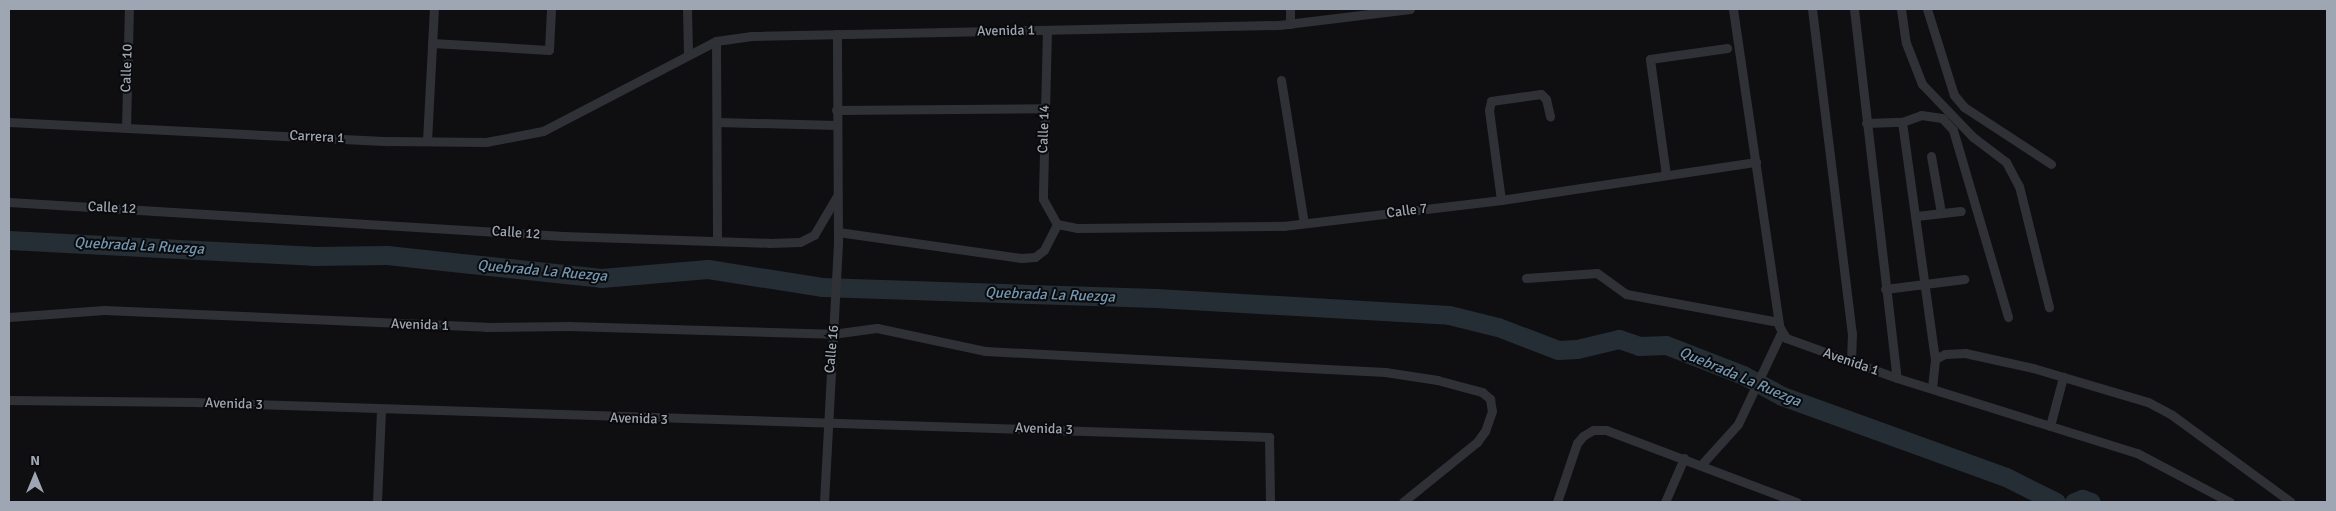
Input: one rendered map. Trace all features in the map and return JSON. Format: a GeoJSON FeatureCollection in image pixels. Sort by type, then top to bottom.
{"type":"FeatureCollection","features":[{"type":"Feature","properties":{"kind":"street","name":"Calle 10"},"geometry":{"type":"LineString","coordinates":[[126,128],[129,9]]}},
{"type":"Feature","properties":{"kind":"street"},"geometry":{"type":"LineString","coordinates":[[427,141],[434,9]]}},
{"type":"Feature","properties":{"kind":"street"},"geometry":{"type":"LineString","coordinates":[[432,44],[550,50],[551,9]]}},
{"type":"Feature","properties":{"kind":"street"},"geometry":{"type":"LineString","coordinates":[[687,9],[688,54]]}},
{"type":"Feature","properties":{"kind":"street"},"geometry":{"type":"LineString","coordinates":[[1290,9],[1290,24]]}},
{"type":"Feature","properties":{"kind":"street","name":"Avenida 1"},"geometry":{"type":"LineString","coordinates":[[615,95],[688,54],[716,41],[752,36],[1290,24],[1410,9]]}},
{"type":"Feature","properties":{"kind":"street"},"geometry":{"type":"LineString","coordinates":[[1700,465],[1730,436],[1781,333],[1732,9]]}},
{"type":"Feature","properties":{"kind":"street"},"geometry":{"type":"LineString","coordinates":[[1812,9],[1852,333],[1851,362]]}},
{"type":"Feature","properties":{"kind":"street"},"geometry":{"type":"LineString","coordinates":[[1854,9],[1885,289],[1897,378]]}},
{"type":"Feature","properties":{"kind":"street"},"geometry":{"type":"LineString","coordinates":[[1901,9],[1906,44],[1922,84],[1962,125],[2006,162],[2019,186],[2049,307]]}},
{"type":"Feature","properties":{"kind":"street"},"geometry":{"type":"LineString","coordinates":[[1927,9],[1954,95],[1972,114],[2051,164]]}},
{"type":"Feature","properties":{"kind":"street","name":"Calle 14"},"geometry":{"type":"LineString","coordinates":[[1047,30],[1042,199],[1057,224]]}},
{"type":"Feature","properties":{"kind":"street"},"geometry":{"type":"LineString","coordinates":[[837,34],[837,196]]}},
{"type":"Feature","properties":{"kind":"street"},"geometry":{"type":"LineString","coordinates":[[716,41],[717,241]]}},
{"type":"Feature","properties":{"kind":"street"},"geometry":{"type":"LineString","coordinates":[[1666,175],[1650,59],[1727,48]]}},
{"type":"Feature","properties":{"kind":"street"},"geometry":{"type":"LineString","coordinates":[[1281,80],[1304,223]]}},
{"type":"Feature","properties":{"kind":"street"},"geometry":{"type":"LineString","coordinates":[[1501,200],[1489,110],[1491,101],[1541,94],[1546,99],[1550,117]]}},
{"type":"Feature","properties":{"kind":"street","name":"Carrera 1"},"geometry":{"type":"LineString","coordinates":[[9,122],[486,142],[543,131],[615,95]]}},
{"type":"Feature","properties":{"kind":"street"},"geometry":{"type":"LineString","coordinates":[[836,110],[1045,108]]}},
{"type":"Feature","properties":{"kind":"street"},"geometry":{"type":"LineString","coordinates":[[1866,123],[1902,122],[1921,114],[1942,118],[1953,130],[2008,317]]}},
{"type":"Feature","properties":{"kind":"street"},"geometry":{"type":"LineString","coordinates":[[1953,130],[1962,125],[1972,114]]}},
{"type":"Feature","properties":{"kind":"street"},"geometry":{"type":"LineString","coordinates":[[717,122],[836,125]]}},
{"type":"Feature","properties":{"kind":"street"},"geometry":{"type":"LineString","coordinates":[[1902,122],[1927,284],[1935,359],[1932,388]]}},
{"type":"Feature","properties":{"kind":"street"},"geometry":{"type":"LineString","coordinates":[[1931,156],[1941,213]]}},
{"type":"Feature","properties":{"kind":"street","name":"Calle 7"},"geometry":{"type":"LineString","coordinates":[[1057,224],[1077,228],[1152,229],[1304,223],[1501,200],[1756,162]]}},
{"type":"Feature","properties":{"kind":"street","name":"Calle 12"},"geometry":{"type":"LineString","coordinates":[[9,202],[563,236],[800,242],[814,235],[837,196]]}},
{"type":"Feature","properties":{"kind":"street","name":"Calle 16"},"geometry":{"type":"LineString","coordinates":[[824,502],[826,423],[838,237],[837,196]]}},
{"type":"Feature","properties":{"kind":"street"},"geometry":{"type":"LineString","coordinates":[[1916,216],[1961,211]]}},
{"type":"Feature","properties":{"kind":"street"},"geometry":{"type":"LineString","coordinates":[[838,237],[1020,258],[1035,257],[1044,250],[1057,224]]}},
{"type":"Feature","properties":{"kind":"street"},"geometry":{"type":"LineString","coordinates":[[1526,278],[1597,273],[1626,294],[1778,322]]}},
{"type":"Feature","properties":{"kind":"street"},"geometry":{"type":"LineString","coordinates":[[1885,289],[1964,278]]}},
{"type":"Feature","properties":{"kind":"street","name":"Avenida 1"},"geometry":{"type":"LineString","coordinates":[[9,317],[104,310],[167,311],[361,323],[832,334],[877,328],[985,351],[1385,372],[1437,380],[1482,392],[1490,399],[1492,411],[1485,431],[1477,442],[1402,502]]}},
{"type":"Feature","properties":{"kind":"street","name":"Avenida 1"},"geometry":{"type":"LineString","coordinates":[[1781,333],[1792,341],[1897,378],[2137,453],[2230,502]]}},
{"type":"Feature","properties":{"kind":"street"},"geometry":{"type":"LineString","coordinates":[[1935,359],[1946,354],[1965,353],[2063,377],[2161,408],[2291,502]]}},
{"type":"Feature","properties":{"kind":"street"},"geometry":{"type":"LineString","coordinates":[[2050,426],[2063,377]]}},
{"type":"Feature","properties":{"kind":"street","name":"Avenida 3"},"geometry":{"type":"LineString","coordinates":[[9,400],[203,403],[381,411],[1269,437],[1270,502]]}},
{"type":"Feature","properties":{"kind":"street"},"geometry":{"type":"LineString","coordinates":[[377,502],[381,411]]}},
{"type":"Feature","properties":{"kind":"street"},"geometry":{"type":"LineString","coordinates":[[1557,502],[1577,443],[1583,436],[1593,430],[1606,430],[1798,502]]}},
{"type":"Feature","properties":{"kind":"street"},"geometry":{"type":"LineString","coordinates":[[1665,502],[1684,458]]}},
{"type":"Feature","properties":{"kind":"waterway","name":"Quebrada La Ruezga"},"geometry":{"type":"LineString","coordinates":[[9,240],[312,256],[387,255],[601,278],[708,269],[822,287],[1156,298],[1449,315],[1498,327],[1558,350],[1577,349],[1619,339],[1639,346],[1666,345],[1743,375],[1782,396],[2006,477],[2056,502]]}},
{"type":"Feature","properties":{"kind":"waterway","name":"Quebrada La Ruezga"},"geometry":{"type":"LineString","coordinates":[[2074,502],[2082,499],[2091,502]]}}]}
